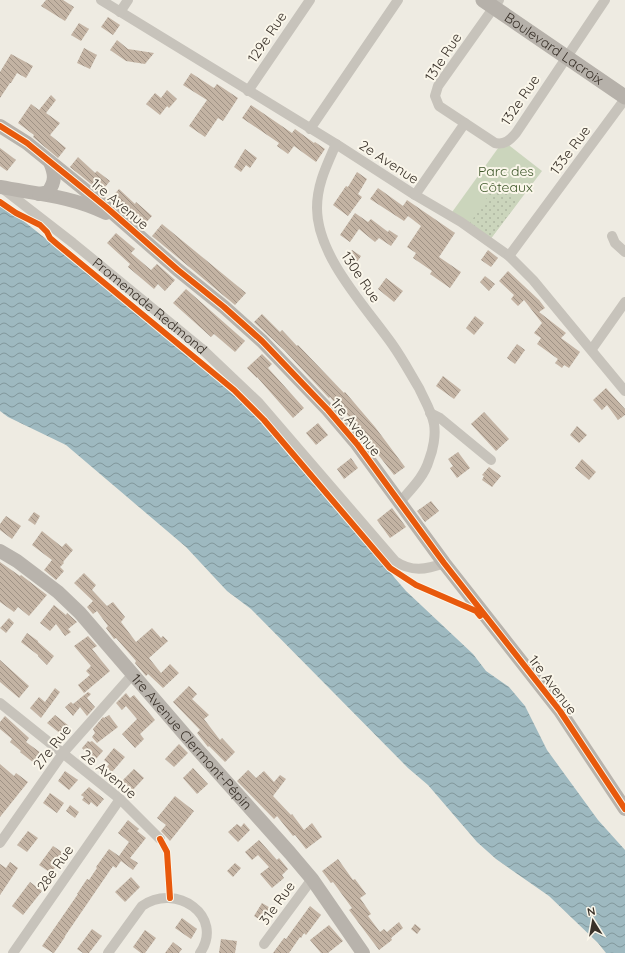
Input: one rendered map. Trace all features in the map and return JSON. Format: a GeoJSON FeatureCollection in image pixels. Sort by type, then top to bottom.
{"type":"FeatureCollection","features":[{"type":"Feature","properties":{"kind":"main road","name":"Boulevard Lacroix"},"geometry":{"type":"LineString","coordinates":[[492,2],[566,57],[625,98]]}},
{"type":"Feature","properties":{"kind":"street","name":"2e Avenue"},"geometry":{"type":"LineString","coordinates":[[101,0],[461,222],[509,256],[533,280],[625,390]]}},
{"type":"Feature","properties":{"kind":"street"},"geometry":{"type":"LineString","coordinates":[[120,12],[128,0]]}},
{"type":"Feature","properties":{"kind":"street","name":"129e Rue"},"geometry":{"type":"LineString","coordinates":[[248,91],[310,0]]}},
{"type":"Feature","properties":{"kind":"street"},"geometry":{"type":"LineString","coordinates":[[310,129],[398,0]]}},
{"type":"Feature","properties":{"kind":"street","name":"132e Rue"},"geometry":{"type":"LineString","coordinates":[[465,123],[495,143],[506,143],[516,133],[605,0]]}},
{"type":"Feature","properties":{"kind":"street","name":"131e Rue"},"geometry":{"type":"LineString","coordinates":[[465,123],[439,106],[435,96],[436,91],[492,2]]}},
{"type":"Feature","properties":{"kind":"street","name":"133e Rue"},"geometry":{"type":"LineString","coordinates":[[509,256],[625,98]]}},
{"type":"Feature","properties":{"kind":"street"},"geometry":{"type":"LineString","coordinates":[[415,195],[465,123]]}},
{"type":"Feature","properties":{"kind":"street","name":"1re Avenue"},"geometry":{"type":"LineString","coordinates":[[0,126],[27,143],[106,207],[178,270],[224,307],[262,341],[323,405],[357,444],[444,563],[560,711],[625,809]]}},
{"type":"Feature","properties":{"kind":"street","name":"130e Rue"},"geometry":{"type":"LineString","coordinates":[[336,144],[319,185],[317,208],[319,224],[326,248],[347,283],[410,372],[434,424],[434,441],[430,460],[422,476],[400,502]]}},
{"type":"Feature","properties":{"kind":"street"},"geometry":{"type":"LineString","coordinates":[[40,194],[48,192],[54,182],[53,170],[50,162]]}},
{"type":"Feature","properties":{"kind":"street","name":"Promenade Redmond"},"geometry":{"type":"LineString","coordinates":[[0,187],[64,197],[82,202],[124,222]]}},
{"type":"Feature","properties":{"kind":"street","name":"Promenade Redmond"},"geometry":{"type":"LineString","coordinates":[[0,187],[73,243],[201,348],[259,403],[395,561],[402,566],[414,569],[430,569],[444,563]]}},
{"type":"Feature","properties":{"kind":"street"},"geometry":{"type":"LineString","coordinates":[[612,236],[615,243],[625,252]]}},
{"type":"Feature","properties":{"kind":"street"},"geometry":{"type":"LineString","coordinates":[[592,349],[625,302]]}},
{"type":"Feature","properties":{"kind":"street"},"geometry":{"type":"LineString","coordinates":[[430,413],[440,418],[491,460]]}},
{"type":"Feature","properties":{"kind":"street","name":"1re Avenue Clermont-Pépin"},"geometry":{"type":"LineString","coordinates":[[0,551],[28,569],[69,601],[312,879],[361,952]]}},
{"type":"Feature","properties":{"kind":"street","name":"27e Rue"},"geometry":{"type":"LineString","coordinates":[[0,843],[63,753],[133,674]]}},
{"type":"Feature","properties":{"kind":"street","name":"2e Avenue"},"geometry":{"type":"LineString","coordinates":[[0,703],[120,799],[160,839]]}},
{"type":"Feature","properties":{"kind":"street","name":"28e Rue"},"geometry":{"type":"LineString","coordinates":[[13,953],[120,799]]}},
{"type":"Feature","properties":{"kind":"street","name":"31e Rue"},"geometry":{"type":"LineString","coordinates":[[264,944],[312,879]]}},
{"type":"Feature","properties":{"kind":"street"},"geometry":{"type":"LineString","coordinates":[[108,953],[142,906],[149,901],[160,898],[170,898],[187,902],[202,916],[206,924],[207,932],[205,946],[200,953]]}},
{"type":"Feature","properties":{"kind":"green space","name":"Parc des Côteaux"},"geometry":{"type":"Polygon","coordinates":[[[506,143],[542,171],[489,241],[450,215],[501,144],[506,143]]]}},
{"type":"Feature","properties":{"kind":"green space"},"geometry":{"type":"Polygon","coordinates":[[[495,186],[519,201],[489,241],[468,226],[495,186]]]}},
{"type":"Feature","properties":{"kind":"water"},"geometry":{"type":"Polygon","coordinates":[[[0,205],[21,219],[172,339],[250,410],[406,591],[473,654],[486,671],[509,687],[525,706],[547,750],[598,820],[625,850],[625,953],[606,953],[598,943],[549,896],[496,859],[477,842],[428,785],[408,768],[251,609],[227,591],[186,547],[66,445],[8,417],[0,411],[0,205]]]}},
{"type":"Feature","properties":{"kind":"building"},"geometry":{"type":"Polygon","coordinates":[[[46,0],[63,0],[74,7],[65,21],[41,6],[46,0]]]}},
{"type":"Feature","properties":{"kind":"building"},"geometry":{"type":"Polygon","coordinates":[[[108,17],[120,25],[113,35],[101,27],[108,17]]]}},
{"type":"Feature","properties":{"kind":"building"},"geometry":{"type":"Polygon","coordinates":[[[79,23],[89,29],[81,41],[71,35],[79,23]]]}},
{"type":"Feature","properties":{"kind":"building"},"geometry":{"type":"Polygon","coordinates":[[[117,40],[128,49],[154,53],[145,64],[126,61],[110,50],[117,40]]]}},
{"type":"Feature","properties":{"kind":"building"},"geometry":{"type":"Polygon","coordinates":[[[84,48],[97,55],[90,69],[77,63],[84,48]]]}},
{"type":"Feature","properties":{"kind":"building"},"geometry":{"type":"Polygon","coordinates":[[[11,54],[33,66],[26,78],[17,73],[0,98],[0,72],[11,54]]]}},
{"type":"Feature","properties":{"kind":"building"},"geometry":{"type":"Polygon","coordinates":[[[191,73],[214,88],[217,84],[238,98],[223,121],[218,118],[205,137],[189,126],[207,100],[183,85],[191,73]]]}},
{"type":"Feature","properties":{"kind":"building"},"geometry":{"type":"Polygon","coordinates":[[[167,90],[177,99],[169,108],[167,106],[160,115],[146,104],[155,93],[161,98],[167,90]]]}},
{"type":"Feature","properties":{"kind":"building"},"geometry":{"type":"Polygon","coordinates":[[[51,95],[56,100],[46,113],[60,123],[50,135],[66,148],[58,158],[33,137],[34,135],[18,123],[31,104],[39,110],[51,95]]]}},
{"type":"Feature","properties":{"kind":"building"},"geometry":{"type":"Polygon","coordinates":[[[251,105],[292,133],[295,129],[325,149],[316,162],[294,146],[288,154],[277,146],[279,143],[242,118],[251,105]]]}},
{"type":"Feature","properties":{"kind":"building"},"geometry":{"type":"Polygon","coordinates":[[[0,148],[16,160],[7,171],[0,166],[0,148]]]}},
{"type":"Feature","properties":{"kind":"building"},"geometry":{"type":"Polygon","coordinates":[[[245,149],[257,158],[250,168],[246,165],[241,172],[234,167],[245,149]]]}},
{"type":"Feature","properties":{"kind":"building"},"geometry":{"type":"Polygon","coordinates":[[[78,157],[95,173],[97,171],[110,181],[101,192],[70,167],[78,157]]]}},
{"type":"Feature","properties":{"kind":"building"},"geometry":{"type":"Polygon","coordinates":[[[357,172],[367,179],[358,194],[362,197],[348,216],[333,205],[346,186],[348,187],[357,172]]]}},
{"type":"Feature","properties":{"kind":"building"},"geometry":{"type":"Polygon","coordinates":[[[378,188],[403,206],[407,200],[455,233],[439,257],[461,272],[450,288],[430,274],[432,271],[413,258],[416,253],[407,247],[421,226],[408,216],[404,221],[370,199],[378,188]]]}},
{"type":"Feature","properties":{"kind":"building"},"geometry":{"type":"Polygon","coordinates":[[[119,189],[135,204],[136,202],[152,216],[142,227],[110,199],[119,189]]]}},
{"type":"Feature","properties":{"kind":"building"},"geometry":{"type":"Polygon","coordinates":[[[355,213],[368,222],[371,219],[388,232],[389,230],[398,236],[391,246],[379,238],[375,242],[359,229],[350,242],[340,235],[355,213]]]}},
{"type":"Feature","properties":{"kind":"building"},"geometry":{"type":"Polygon","coordinates":[[[162,224],[246,293],[235,305],[152,236],[162,224]]]}},
{"type":"Feature","properties":{"kind":"building"},"geometry":{"type":"Polygon","coordinates":[[[116,233],[135,249],[131,253],[151,270],[157,264],[175,280],[165,291],[158,284],[154,289],[128,267],[130,264],[107,243],[116,233]]]}},
{"type":"Feature","properties":{"kind":"building"},"geometry":{"type":"Polygon","coordinates":[[[352,250],[361,256],[357,262],[348,255],[352,250]]]}},
{"type":"Feature","properties":{"kind":"building"},"geometry":{"type":"Polygon","coordinates":[[[488,250],[498,258],[491,267],[481,260],[488,250]]]}},
{"type":"Feature","properties":{"kind":"building"},"geometry":{"type":"Polygon","coordinates":[[[508,271],[539,300],[545,308],[539,312],[566,333],[561,338],[580,352],[569,368],[564,365],[562,368],[555,363],[558,359],[537,344],[541,338],[534,333],[542,323],[524,300],[518,306],[511,299],[514,295],[499,281],[508,271]]]}},
{"type":"Feature","properties":{"kind":"building"},"geometry":{"type":"Polygon","coordinates":[[[485,276],[495,284],[489,291],[480,282],[485,276]]]}},
{"type":"Feature","properties":{"kind":"building"},"geometry":{"type":"Polygon","coordinates":[[[386,278],[403,291],[394,302],[378,289],[386,278]]]}},
{"type":"Feature","properties":{"kind":"building"},"geometry":{"type":"Polygon","coordinates":[[[186,289],[245,341],[235,352],[214,334],[211,337],[173,303],[186,289]]]}},
{"type":"Feature","properties":{"kind":"building"},"geometry":{"type":"Polygon","coordinates":[[[262,314],[280,332],[282,330],[297,346],[298,345],[344,393],[345,392],[375,427],[405,467],[394,475],[345,412],[344,414],[330,397],[329,398],[284,350],[254,322],[262,314]]]}},
{"type":"Feature","properties":{"kind":"building"},"geometry":{"type":"Polygon","coordinates":[[[475,316],[484,323],[474,335],[466,328],[475,316]]]}},
{"type":"Feature","properties":{"kind":"building"},"geometry":{"type":"Polygon","coordinates":[[[517,344],[525,350],[515,364],[507,358],[517,344]]]}},
{"type":"Feature","properties":{"kind":"building"},"geometry":{"type":"Polygon","coordinates":[[[262,354],[272,364],[268,368],[304,408],[293,418],[257,377],[247,368],[262,354]]]}},
{"type":"Feature","properties":{"kind":"building"},"geometry":{"type":"Polygon","coordinates":[[[443,376],[461,390],[454,399],[436,386],[443,376]]]}},
{"type":"Feature","properties":{"kind":"building"},"geometry":{"type":"Polygon","coordinates":[[[606,388],[625,409],[625,415],[618,420],[607,405],[602,410],[593,400],[606,388]]]}},
{"type":"Feature","properties":{"kind":"building"},"geometry":{"type":"Polygon","coordinates":[[[484,412],[509,439],[496,451],[471,424],[484,412]]]}},
{"type":"Feature","properties":{"kind":"building"},"geometry":{"type":"Polygon","coordinates":[[[318,423],[328,435],[316,445],[306,433],[318,423]]]}},
{"type":"Feature","properties":{"kind":"building"},"geometry":{"type":"Polygon","coordinates":[[[577,426],[587,435],[579,443],[570,435],[577,426]]]}},
{"type":"Feature","properties":{"kind":"building"},"geometry":{"type":"Polygon","coordinates":[[[458,452],[470,468],[457,478],[450,468],[453,466],[448,459],[458,452]]]}},
{"type":"Feature","properties":{"kind":"building"},"geometry":{"type":"Polygon","coordinates":[[[351,458],[358,468],[344,479],[337,469],[351,458]]]}},
{"type":"Feature","properties":{"kind":"building"},"geometry":{"type":"Polygon","coordinates":[[[582,459],[596,472],[589,480],[575,468],[582,459]]]}},
{"type":"Feature","properties":{"kind":"building"},"geometry":{"type":"Polygon","coordinates":[[[489,467],[501,476],[492,487],[482,480],[484,476],[482,475],[489,467]]]}},
{"type":"Feature","properties":{"kind":"building"},"geometry":{"type":"Polygon","coordinates":[[[431,501],[439,511],[425,522],[417,511],[431,501]]]}},
{"type":"Feature","properties":{"kind":"building"},"geometry":{"type":"Polygon","coordinates":[[[392,508],[406,527],[390,538],[377,520],[392,508]]]}},
{"type":"Feature","properties":{"kind":"building"},"geometry":{"type":"Polygon","coordinates":[[[34,512],[40,516],[35,525],[28,520],[34,512]]]}},
{"type":"Feature","properties":{"kind":"building"},"geometry":{"type":"Polygon","coordinates":[[[6,516],[21,526],[12,539],[0,530],[0,524],[6,516]]]}},
{"type":"Feature","properties":{"kind":"building"},"geometry":{"type":"Polygon","coordinates":[[[42,531],[62,547],[66,543],[73,550],[60,567],[64,571],[56,580],[44,570],[52,560],[32,545],[42,531]]]}},
{"type":"Feature","properties":{"kind":"building"},"geometry":{"type":"Polygon","coordinates":[[[0,562],[20,576],[21,575],[47,595],[29,616],[18,607],[14,612],[0,602],[0,562]]]}},
{"type":"Feature","properties":{"kind":"building"},"geometry":{"type":"Polygon","coordinates":[[[84,573],[96,585],[92,590],[107,606],[113,602],[125,617],[121,622],[136,642],[152,628],[161,638],[163,636],[168,641],[149,658],[161,673],[170,664],[179,673],[163,688],[148,674],[146,676],[135,663],[136,661],[116,638],[114,639],[106,628],[108,626],[97,611],[93,614],[87,607],[93,601],[74,583],[84,573]]]}},
{"type":"Feature","properties":{"kind":"building"},"geometry":{"type":"Polygon","coordinates":[[[54,605],[66,615],[67,613],[77,622],[68,629],[71,632],[65,636],[56,624],[50,631],[40,623],[54,605]]]}},
{"type":"Feature","properties":{"kind":"building"},"geometry":{"type":"Polygon","coordinates":[[[9,618],[14,623],[6,633],[0,628],[9,618]]]}},
{"type":"Feature","properties":{"kind":"building"},"geometry":{"type":"Polygon","coordinates":[[[27,633],[54,656],[47,665],[38,655],[21,642],[27,633]]]}},
{"type":"Feature","properties":{"kind":"building"},"geometry":{"type":"Polygon","coordinates":[[[88,636],[97,646],[92,649],[110,671],[84,693],[78,685],[90,675],[86,671],[91,666],[74,646],[88,636]]]}},
{"type":"Feature","properties":{"kind":"building"},"geometry":{"type":"Polygon","coordinates":[[[0,660],[29,686],[19,698],[0,682],[0,660]]]}},
{"type":"Feature","properties":{"kind":"building"},"geometry":{"type":"Polygon","coordinates":[[[189,686],[197,694],[192,699],[209,715],[204,719],[220,740],[222,738],[235,752],[225,762],[209,746],[208,747],[197,733],[200,730],[173,702],[189,686]]]}},
{"type":"Feature","properties":{"kind":"building"},"geometry":{"type":"Polygon","coordinates":[[[55,688],[60,692],[41,718],[30,708],[39,697],[45,702],[55,688]]]}},
{"type":"Feature","properties":{"kind":"building"},"geometry":{"type":"Polygon","coordinates":[[[88,692],[91,694],[87,698],[95,707],[87,716],[80,707],[73,716],[65,707],[71,702],[73,704],[88,692]]]}},
{"type":"Feature","properties":{"kind":"building"},"geometry":{"type":"Polygon","coordinates":[[[126,693],[130,698],[134,695],[155,720],[140,734],[144,739],[135,748],[122,734],[137,719],[126,706],[122,710],[116,703],[126,693]]]}},
{"type":"Feature","properties":{"kind":"building"},"geometry":{"type":"Polygon","coordinates":[[[55,715],[69,726],[62,735],[47,723],[55,715]]]}},
{"type":"Feature","properties":{"kind":"building"},"geometry":{"type":"Polygon","coordinates":[[[109,715],[118,727],[97,743],[92,737],[95,733],[93,729],[103,717],[104,718],[109,715]]]}},
{"type":"Feature","properties":{"kind":"building"},"geometry":{"type":"Polygon","coordinates":[[[5,716],[29,738],[26,742],[41,753],[34,763],[10,742],[12,739],[0,729],[0,722],[5,716]]]}},
{"type":"Feature","properties":{"kind":"building"},"geometry":{"type":"Polygon","coordinates":[[[88,741],[92,741],[103,751],[95,760],[82,748],[88,741]]]}},
{"type":"Feature","properties":{"kind":"building"},"geometry":{"type":"Polygon","coordinates":[[[179,744],[188,753],[174,767],[165,759],[179,744]]]}},
{"type":"Feature","properties":{"kind":"building"},"geometry":{"type":"Polygon","coordinates":[[[114,748],[125,757],[112,772],[107,767],[109,764],[104,760],[114,748]]]}},
{"type":"Feature","properties":{"kind":"building"},"geometry":{"type":"Polygon","coordinates":[[[0,764],[14,776],[16,773],[28,782],[0,817],[0,764]]]}},
{"type":"Feature","properties":{"kind":"building"},"geometry":{"type":"Polygon","coordinates":[[[193,768],[208,784],[197,794],[183,778],[193,768]]]}},
{"type":"Feature","properties":{"kind":"building"},"geometry":{"type":"Polygon","coordinates":[[[134,769],[144,778],[131,792],[121,782],[134,769]]]}},
{"type":"Feature","properties":{"kind":"building"},"geometry":{"type":"Polygon","coordinates":[[[248,770],[256,778],[264,771],[274,782],[280,775],[286,779],[273,796],[291,815],[292,814],[304,830],[312,823],[322,837],[306,849],[277,816],[274,819],[237,781],[248,770]]]}},
{"type":"Feature","properties":{"kind":"building"},"geometry":{"type":"Polygon","coordinates":[[[65,771],[78,780],[69,790],[58,781],[65,771]]]}},
{"type":"Feature","properties":{"kind":"building"},"geometry":{"type":"Polygon","coordinates":[[[89,787],[104,799],[97,807],[91,802],[89,805],[82,800],[84,797],[81,795],[89,787]]]}},
{"type":"Feature","properties":{"kind":"building"},"geometry":{"type":"Polygon","coordinates":[[[50,793],[64,803],[57,813],[43,803],[50,793]]]}},
{"type":"Feature","properties":{"kind":"building"},"geometry":{"type":"Polygon","coordinates":[[[175,796],[194,811],[170,841],[161,831],[166,825],[157,818],[175,796]]]}},
{"type":"Feature","properties":{"kind":"building"},"geometry":{"type":"Polygon","coordinates":[[[70,805],[79,812],[75,818],[66,811],[70,805]]]}},
{"type":"Feature","properties":{"kind":"building"},"geometry":{"type":"Polygon","coordinates":[[[128,820],[139,829],[137,831],[146,838],[130,858],[138,863],[133,870],[121,861],[116,868],[113,866],[53,953],[42,946],[109,849],[119,856],[129,842],[118,833],[128,820]]]}},
{"type":"Feature","properties":{"kind":"building"},"geometry":{"type":"Polygon","coordinates":[[[244,823],[250,830],[238,842],[228,832],[237,824],[241,827],[244,823]]]}},
{"type":"Feature","properties":{"kind":"building"},"geometry":{"type":"Polygon","coordinates":[[[28,831],[38,838],[27,852],[17,845],[28,831]]]}},
{"type":"Feature","properties":{"kind":"building"},"geometry":{"type":"Polygon","coordinates":[[[259,840],[277,860],[279,858],[288,869],[282,875],[284,878],[272,888],[260,874],[269,867],[258,855],[252,860],[245,852],[259,840]]]}},
{"type":"Feature","properties":{"kind":"building"},"geometry":{"type":"Polygon","coordinates":[[[53,846],[65,854],[51,873],[39,865],[53,846]]]}},
{"type":"Feature","properties":{"kind":"building"},"geometry":{"type":"Polygon","coordinates":[[[338,859],[353,880],[355,879],[366,894],[360,898],[371,914],[368,916],[380,932],[384,929],[387,932],[399,922],[403,928],[391,938],[392,940],[379,950],[349,910],[352,908],[333,882],[331,883],[322,871],[338,859]]]}},
{"type":"Feature","properties":{"kind":"building"},"geometry":{"type":"Polygon","coordinates":[[[10,862],[18,868],[0,895],[0,864],[6,868],[10,862]]]}},
{"type":"Feature","properties":{"kind":"building"},"geometry":{"type":"Polygon","coordinates":[[[235,863],[241,868],[233,877],[227,871],[235,863]]]}},
{"type":"Feature","properties":{"kind":"building"},"geometry":{"type":"Polygon","coordinates":[[[131,877],[140,887],[125,902],[115,892],[131,877]]]}},
{"type":"Feature","properties":{"kind":"building"},"geometry":{"type":"Polygon","coordinates":[[[30,882],[42,891],[23,915],[12,906],[30,882]]]}},
{"type":"Feature","properties":{"kind":"building"},"geometry":{"type":"Polygon","coordinates":[[[262,903],[272,909],[269,913],[272,915],[266,924],[254,916],[262,903]]]}},
{"type":"Feature","properties":{"kind":"building"},"geometry":{"type":"Polygon","coordinates":[[[310,906],[321,915],[306,935],[304,933],[301,938],[300,937],[289,953],[273,953],[284,938],[286,939],[310,906]]]}},
{"type":"Feature","properties":{"kind":"building"},"geometry":{"type":"Polygon","coordinates":[[[182,918],[197,929],[191,939],[175,928],[182,918]]]}},
{"type":"Feature","properties":{"kind":"building"},"geometry":{"type":"Polygon","coordinates":[[[415,924],[421,929],[417,934],[411,929],[415,924]]]}},
{"type":"Feature","properties":{"kind":"building"},"geometry":{"type":"Polygon","coordinates":[[[329,925],[343,941],[328,953],[321,953],[310,940],[329,925]]]}},
{"type":"Feature","properties":{"kind":"building"},"geometry":{"type":"Polygon","coordinates":[[[92,929],[102,936],[89,953],[83,953],[77,949],[92,929]]]}},
{"type":"Feature","properties":{"kind":"building"},"geometry":{"type":"Polygon","coordinates":[[[145,930],[156,938],[145,953],[141,953],[133,947],[145,930]]]}},
{"type":"Feature","properties":{"kind":"building"},"geometry":{"type":"Polygon","coordinates":[[[221,939],[237,941],[235,953],[219,953],[221,939]]]}},
{"type":"Feature","properties":{"kind":"building"},"geometry":{"type":"Polygon","coordinates":[[[173,942],[182,949],[179,953],[165,953],[173,942]]]}},
{"type":"Feature","properties":{"kind":"cycle path"},"geometry":{"type":"LineString","coordinates":[[0,126],[27,143],[106,207],[178,270],[224,307],[262,341],[328,410],[357,444],[444,563],[560,711],[625,809]]}},
{"type":"Feature","properties":{"kind":"cycle path"},"geometry":{"type":"LineString","coordinates":[[0,202],[16,213],[40,225],[47,232],[50,238],[57,244],[234,390],[264,420],[390,568],[416,585],[476,611],[480,616]]}},
{"type":"Feature","properties":{"kind":"cycle path"},"geometry":{"type":"LineString","coordinates":[[160,839],[167,852],[170,898]]}}]}
